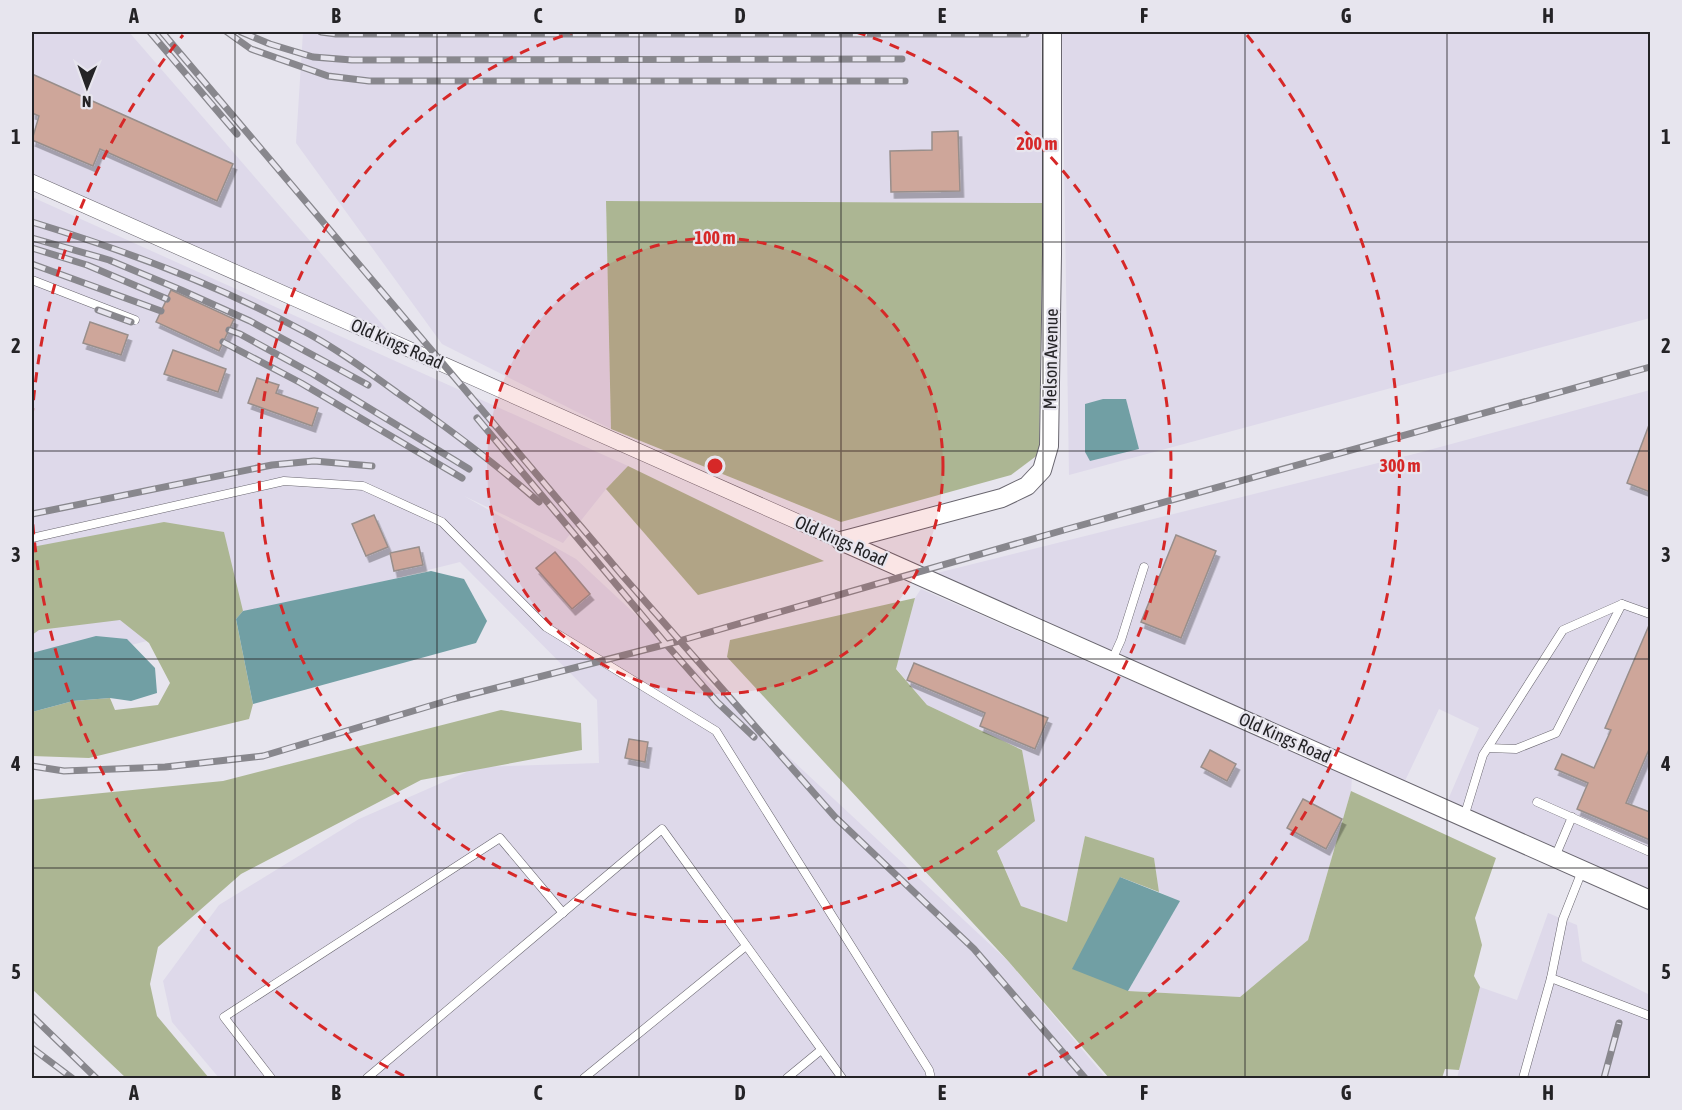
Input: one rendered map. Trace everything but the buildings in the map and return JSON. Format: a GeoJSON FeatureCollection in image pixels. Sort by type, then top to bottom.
{"type":"FeatureCollection","features":[{"type":"Feature","properties":{"kind":"street","name":"Melson Avenue"},"geometry":{"type":"LineString","coordinates":[[841,541],[1002,498],[1027,486],[1042,470],[1049,446],[1052,32]]}},
{"type":"Feature","properties":{"kind":"street","name":"Old Kings Road"},"geometry":{"type":"LineString","coordinates":[[32,182],[1650,900]]}},
{"type":"Feature","properties":{"kind":"lane"},"geometry":{"type":"LineString","coordinates":[[32,280],[135,320]]}},
{"type":"Feature","properties":{"kind":"lane"},"geometry":{"type":"LineString","coordinates":[[32,537],[284,481],[363,486],[442,522],[546,627],[716,731],[929,1070],[931,1078]]}},
{"type":"Feature","properties":{"kind":"lane"},"geometry":{"type":"LineString","coordinates":[[1112,662],[1144,567]]}},
{"type":"Feature","properties":{"kind":"lane"},"geometry":{"type":"LineString","coordinates":[[1488,748],[1516,749],[1556,733],[1622,604]]}},
{"type":"Feature","properties":{"kind":"lane"},"geometry":{"type":"LineString","coordinates":[[1464,817],[1483,755],[1563,630],[1622,604],[1650,614]]}},
{"type":"Feature","properties":{"kind":"lane"},"geometry":{"type":"LineString","coordinates":[[1537,802],[1650,852]]}},
{"type":"Feature","properties":{"kind":"lane"},"geometry":{"type":"LineString","coordinates":[[1555,857],[1572,817]]}},
{"type":"Feature","properties":{"kind":"lane"},"geometry":{"type":"LineString","coordinates":[[367,1078],[662,829],[842,1078]]}},
{"type":"Feature","properties":{"kind":"lane"},"geometry":{"type":"LineString","coordinates":[[272,1078],[224,1017],[500,838],[563,913]]}},
{"type":"Feature","properties":{"kind":"lane"},"geometry":{"type":"LineString","coordinates":[[1523,1078],[1551,978],[1563,919],[1582,870]]}},
{"type":"Feature","properties":{"kind":"lane"},"geometry":{"type":"LineString","coordinates":[[584,1078],[746,946]]}},
{"type":"Feature","properties":{"kind":"lane"},"geometry":{"type":"LineString","coordinates":[[1551,978],[1650,1016]]}},
{"type":"Feature","properties":{"kind":"lane"},"geometry":{"type":"LineString","coordinates":[[787,1078],[821,1050]]}},
{"type":"Feature","properties":{"kind":"shaded area"},"geometry":{"type":"Polygon","coordinates":[[[32,32],[129,32],[389,332],[32,174],[32,32]]]}},
{"type":"Feature","properties":{"kind":"shaded area"},"geometry":{"type":"Polygon","coordinates":[[[303,32],[1041,32],[1043,203],[606,201],[611,429],[442,344],[296,143],[303,32]]]}},
{"type":"Feature","properties":{"kind":"shaded area"},"geometry":{"type":"Polygon","coordinates":[[[1062,32],[1646,32],[1650,35],[1650,318],[1069,475],[1062,32]]]}},
{"type":"Feature","properties":{"kind":"shaded area"},"geometry":{"type":"Polygon","coordinates":[[[32,197],[628,466],[606,489],[563,543],[464,496],[576,559],[1009,962],[1106,1078],[219,1078],[172,1022],[163,981],[219,905],[359,819],[478,767],[599,763],[597,700],[460,562],[32,670],[32,197]]]}},
{"type":"Feature","properties":{"kind":"shaded area"},"geometry":{"type":"Polygon","coordinates":[[[1650,390],[1650,892],[1447,802],[1479,728],[1439,709],[1404,783],[933,574],[1418,453],[1650,390]]]}},
{"type":"Feature","properties":{"kind":"shaded area"},"geometry":{"type":"Polygon","coordinates":[[[921,589],[1352,777],[1351,791],[1308,940],[1240,997],[1128,991],[1179,901],[1159,892],[1154,859],[1085,836],[1067,922],[1021,906],[997,850],[1022,750],[927,705],[896,668],[915,598],[921,589]]]}},
{"type":"Feature","properties":{"kind":"shaded area"},"geometry":{"type":"Polygon","coordinates":[[[1548,913],[1577,925],[1582,961],[1650,995],[1650,1078],[1457,1078],[1480,987],[1517,1000],[1548,913]]]}},
{"type":"Feature","properties":{"kind":"green space"},"geometry":{"type":"Polygon","coordinates":[[[606,201],[1043,203],[1039,454],[1011,475],[841,522],[611,429],[606,201]]]}},
{"type":"Feature","properties":{"kind":"green space"},"geometry":{"type":"Polygon","coordinates":[[[628,466],[824,561],[698,595],[606,489],[628,466]]]}},
{"type":"Feature","properties":{"kind":"green space"},"geometry":{"type":"Polygon","coordinates":[[[164,522],[224,532],[243,611],[236,619],[253,704],[249,719],[89,758],[32,756],[32,712],[73,701],[110,698],[115,710],[158,705],[170,683],[149,643],[120,620],[39,630],[32,635],[32,547],[164,522]]]}},
{"type":"Feature","properties":{"kind":"green space"},"geometry":{"type":"Polygon","coordinates":[[[915,598],[896,669],[927,705],[1022,750],[1035,821],[997,851],[1021,906],[1067,922],[1085,836],[1154,858],[1159,892],[1120,877],[1128,991],[1240,997],[1308,940],[1351,791],[1496,858],[1475,918],[1482,945],[1474,976],[1480,987],[1459,1070],[1445,1069],[1442,1078],[1109,1078],[1009,962],[727,657],[730,640],[915,598]]]}},
{"type":"Feature","properties":{"kind":"green space"},"geometry":{"type":"Polygon","coordinates":[[[501,710],[581,723],[582,750],[421,780],[241,874],[158,947],[150,984],[157,1016],[209,1078],[126,1078],[32,989],[32,800],[223,781],[501,710]]]}},
{"type":"Feature","properties":{"kind":"water"},"geometry":{"type":"Polygon","coordinates":[[[1103,399],[1126,399],[1139,449],[1090,461],[1085,452],[1085,404],[1103,399]]]}},
{"type":"Feature","properties":{"kind":"water"},"geometry":{"type":"Polygon","coordinates":[[[431,571],[464,579],[487,621],[476,643],[253,704],[236,619],[243,611],[431,571]]]}},
{"type":"Feature","properties":{"kind":"water"},"geometry":{"type":"Polygon","coordinates":[[[96,636],[127,639],[155,668],[157,693],[131,701],[110,698],[73,701],[32,712],[32,653],[96,636]]]}},
{"type":"Feature","properties":{"kind":"water"},"geometry":{"type":"Polygon","coordinates":[[[1120,877],[1180,901],[1128,991],[1072,969],[1120,877]]]}},
{"type":"Feature","properties":{"kind":"railway"},"geometry":{"type":"LineString","coordinates":[[150,32],[237,134]]}},
{"type":"Feature","properties":{"kind":"railway"},"geometry":{"type":"LineString","coordinates":[[162,32],[622,575],[835,817],[974,949],[1085,1078]]}},
{"type":"Feature","properties":{"kind":"railway"},"geometry":{"type":"LineString","coordinates":[[227,32],[251,49],[328,76],[369,81],[905,81]]}},
{"type":"Feature","properties":{"kind":"railway"},"geometry":{"type":"LineString","coordinates":[[241,32],[270,44],[313,57],[352,60],[902,59]]}},
{"type":"Feature","properties":{"kind":"railway"},"geometry":{"type":"LineString","coordinates":[[321,32],[336,34],[1026,34]]}},
{"type":"Feature","properties":{"kind":"railway"},"geometry":{"type":"LineString","coordinates":[[32,222],[103,245],[208,285],[309,334],[355,362],[435,420],[539,502]]}},
{"type":"Feature","properties":{"kind":"railway"},"geometry":{"type":"LineString","coordinates":[[32,238],[109,260],[181,290],[250,321],[368,385]]}},
{"type":"Feature","properties":{"kind":"railway"},"geometry":{"type":"LineString","coordinates":[[32,248],[87,265],[167,299]]}},
{"type":"Feature","properties":{"kind":"railway"},"geometry":{"type":"LineString","coordinates":[[32,264],[161,311]]}},
{"type":"Feature","properties":{"kind":"railway"},"geometry":{"type":"LineString","coordinates":[[98,310],[131,322]]}},
{"type":"Feature","properties":{"kind":"railway"},"geometry":{"type":"LineString","coordinates":[[229,330],[313,374],[469,469]]}},
{"type":"Feature","properties":{"kind":"railway"},"geometry":{"type":"LineString","coordinates":[[223,342],[301,383],[462,478]]}},
{"type":"Feature","properties":{"kind":"railway"},"geometry":{"type":"LineString","coordinates":[[32,766],[64,771],[165,767],[263,756],[453,699],[679,641],[1064,530],[1650,367]]}},
{"type":"Feature","properties":{"kind":"railway"},"geometry":{"type":"LineString","coordinates":[[477,418],[666,644],[717,702],[754,737]]}},
{"type":"Feature","properties":{"kind":"railway"},"geometry":{"type":"LineString","coordinates":[[32,514],[272,465],[314,461],[372,466]]}},
{"type":"Feature","properties":{"kind":"railway"},"geometry":{"type":"LineString","coordinates":[[32,1016],[96,1078]]}},
{"type":"Feature","properties":{"kind":"railway"},"geometry":{"type":"LineString","coordinates":[[1604,1078],[1619,1023]]}},
{"type":"Feature","properties":{"kind":"railway"},"geometry":{"type":"LineString","coordinates":[[32,1048],[72,1078]]}}]}
